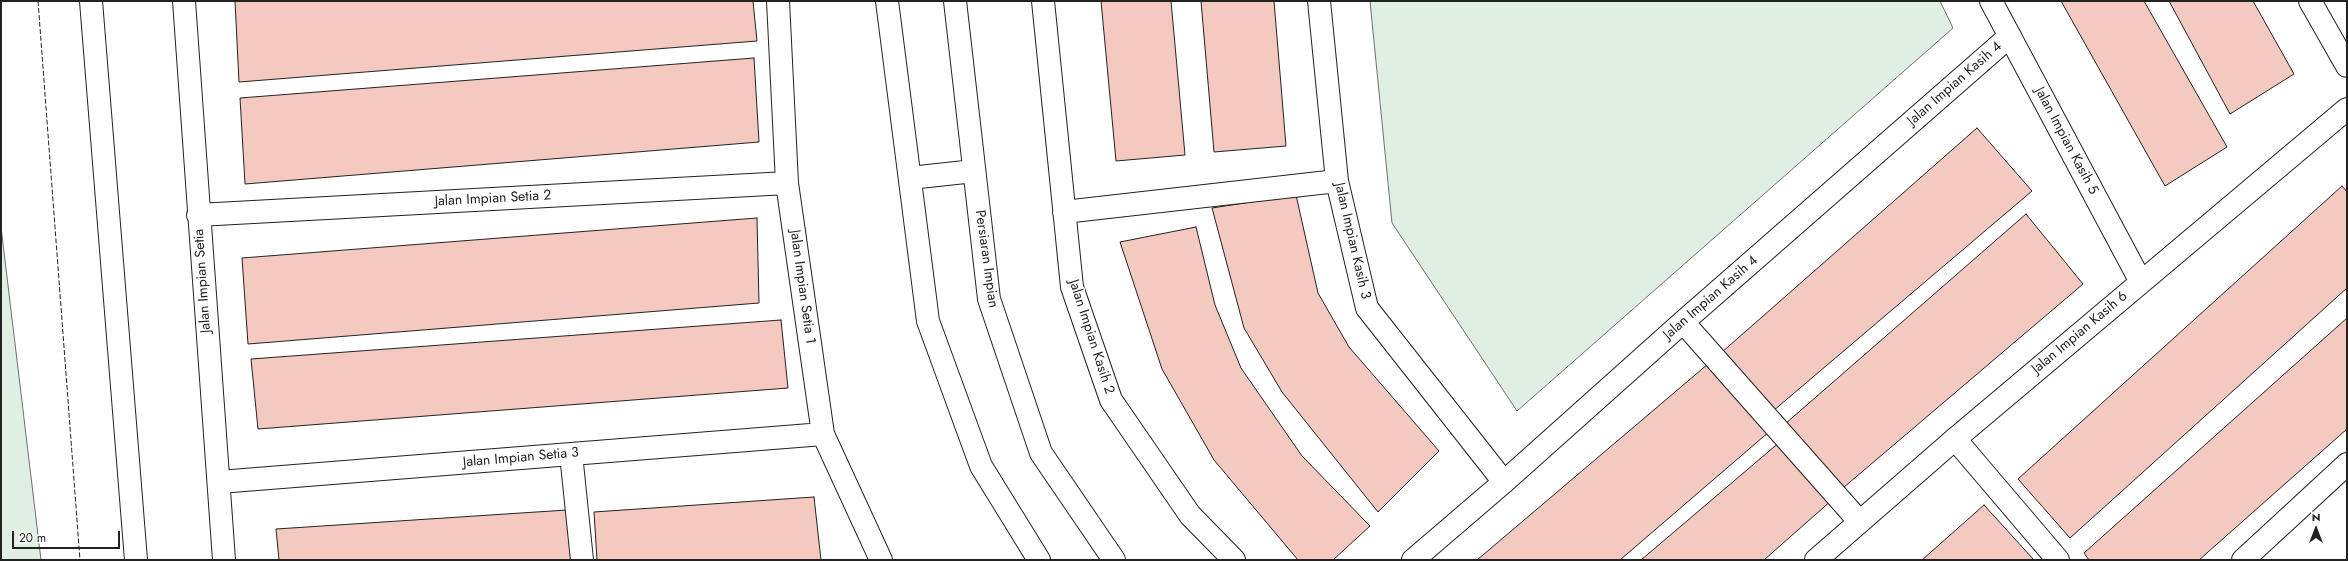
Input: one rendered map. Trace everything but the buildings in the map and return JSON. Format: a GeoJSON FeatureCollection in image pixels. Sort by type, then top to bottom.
{"type":"FeatureCollection","features":[{"type":"Feature","properties":{"kind":"street"},"geometry":{"type":"LineString","coordinates":[[91,1],[136,560]]}},
{"type":"Feature","properties":{"kind":"street","name":"Jalan Impian Setia"},"geometry":{"type":"LineString","coordinates":[[184,1],[198,215],[224,560]]}},
{"type":"Feature","properties":{"kind":"street","name":"Jalan Impian Setia 1"},"geometry":{"type":"LineString","coordinates":[[778,1],[787,183],[823,434],[881,560]]}},
{"type":"Feature","properties":{"kind":"street"},"geometry":{"type":"LineString","coordinates":[[887,1],[928,321],[981,466],[1038,560]]}},
{"type":"Feature","properties":{"kind":"street","name":"Persiaran Impian"},"geometry":{"type":"LineString","coordinates":[[955,1],[989,299],[1041,453],[1114,560]]}},
{"type":"Feature","properties":{"kind":"street","name":"Jalan Impian Kasih 2"},"geometry":{"type":"LineString","coordinates":[[1043,1],[1072,287],[1111,400],[1190,515],[1234,560]]}},
{"type":"Feature","properties":{"kind":"street","name":"Jalan Impian Kasih 3"},"geometry":{"type":"LineString","coordinates":[[1319,1],[1337,181],[1367,308],[1504,482]]}},
{"type":"Feature","properties":{"kind":"street","name":"Jalan Impian Kasih 5"},"geometry":{"type":"LineString","coordinates":[[1991,1],[2141,282]]}},
{"type":"Feature","properties":{"kind":"street"},"geometry":{"type":"LineString","coordinates":[[2310,1],[2347,66]]}},
{"type":"Feature","properties":{"kind":"street","name":"Jalan Impian Kasih 4"},"geometry":{"type":"LineString","coordinates":[[1413,560],[1504,482],[1683,322],[2010,36]]}},
{"type":"Feature","properties":{"kind":"street","name":"Jalan Impian Kasih 6"},"geometry":{"type":"LineString","coordinates":[[1816,560],[1955,439],[2347,109]]}},
{"type":"Feature","properties":{"kind":"street"},"geometry":{"type":"LineString","coordinates":[[910,178],[974,171]]}},
{"type":"Feature","properties":{"kind":"street"},"geometry":{"type":"LineString","coordinates":[[1064,212],[1337,181]]}},
{"type":"Feature","properties":{"kind":"street","name":"Jalan Impian Setia 2"},"geometry":{"type":"LineString","coordinates":[[198,215],[787,183]]}},
{"type":"Feature","properties":{"kind":"street"},"geometry":{"type":"LineString","coordinates":[[1683,322],[1859,521]]}},
{"type":"Feature","properties":{"kind":"street","name":"Jalan Impian Setia 3"},"geometry":{"type":"LineString","coordinates":[[219,482],[823,434]]}},
{"type":"Feature","properties":{"kind":"street"},"geometry":{"type":"LineString","coordinates":[[1955,439],[2058,560]]}},
{"type":"Feature","properties":{"kind":"street"},"geometry":{"type":"LineString","coordinates":[[571,454],[582,560]]}},
{"type":"Feature","properties":{"kind":"street"},"geometry":{"type":"LineString","coordinates":[[2243,560],[2347,464]]}},
{"type":"Feature","properties":{"kind":"green space"},"geometry":{"type":"Polygon","coordinates":[[[1370,1],[1940,1],[1953,28],[1517,411],[1392,223],[1370,1]]]}},
{"type":"Feature","properties":{"kind":"green space"},"geometry":{"type":"Polygon","coordinates":[[[1,227],[41,560],[1,560],[1,227]]]}},
{"type":"Feature","properties":{"kind":"fence"},"geometry":{"type":"LineString","coordinates":[[38,1],[80,560]]}}]}
